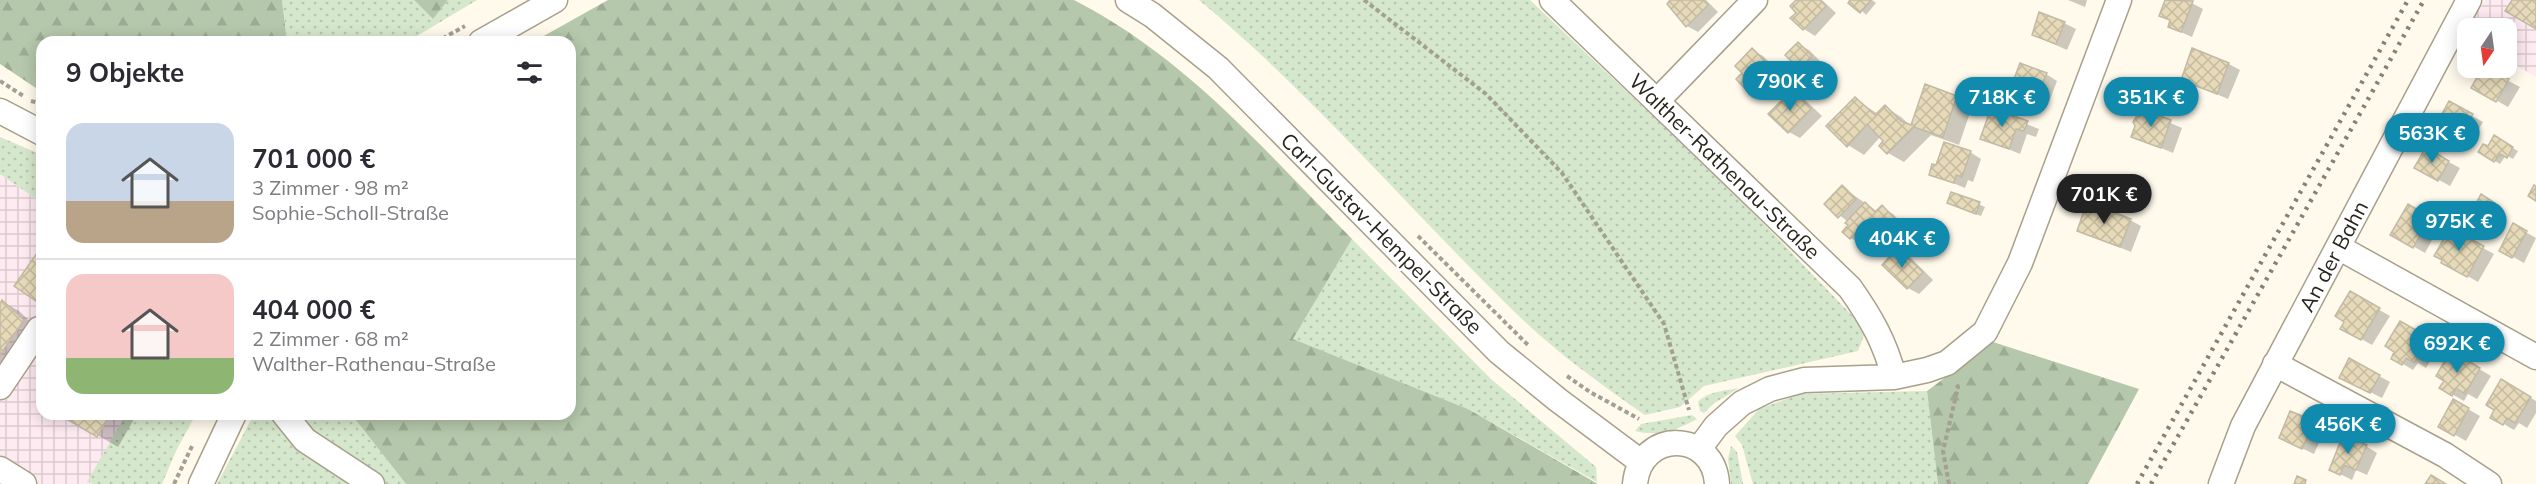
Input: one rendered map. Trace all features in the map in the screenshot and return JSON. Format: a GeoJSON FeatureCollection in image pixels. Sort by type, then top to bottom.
{"type":"FeatureCollection","features":[{"type":"Feature","properties":{"kind":"street"},"geometry":{"type":"LineString","coordinates":[[492,36],[555,0]]}},
{"type":"Feature","properties":{"kind":"street","name":"Carl-Gustav-Hempel-Straße"},"geometry":{"type":"LineString","coordinates":[[1128,0],[1152,15],[1218,68],[1499,352],[1558,400],[1638,473]]}},
{"type":"Feature","properties":{"kind":"street","name":"Walther-Rathenau-Straße"},"geometry":{"type":"LineString","coordinates":[[1552,0],[1850,288],[1876,327],[1894,377]]}},
{"type":"Feature","properties":{"kind":"street"},"geometry":{"type":"LineString","coordinates":[[1658,100],[1755,0]]}},
{"type":"Feature","properties":{"kind":"street"},"geometry":{"type":"LineString","coordinates":[[1699,449],[1716,426],[1742,403],[1770,389],[1804,380],[1894,377],[1947,363],[1985,332],[2020,263],[2119,0]]}},
{"type":"Feature","properties":{"kind":"street","name":"An der Bahn"},"geometry":{"type":"LineString","coordinates":[[2221,484],[2243,426],[2469,0]]}},
{"type":"Feature","properties":{"kind":"street"},"geometry":{"type":"LineString","coordinates":[[0,111],[36,130]]}},
{"type":"Feature","properties":{"kind":"street"},"geometry":{"type":"LineString","coordinates":[[2338,247],[2536,357]]}},
{"type":"Feature","properties":{"kind":"street"},"geometry":{"type":"LineString","coordinates":[[0,387],[36,333]]}},
{"type":"Feature","properties":{"kind":"street"},"geometry":{"type":"LineString","coordinates":[[2275,364],[2445,455],[2489,484]]}},
{"type":"Feature","properties":{"kind":"street"},"geometry":{"type":"LineString","coordinates":[[201,484],[231,420]]}},
{"type":"Feature","properties":{"kind":"street"},"geometry":{"type":"LineString","coordinates":[[289,420],[305,440],[372,484]]}},
{"type":"Feature","properties":{"kind":"street"},"geometry":{"type":"LineString","coordinates":[[1638,473],[1650,452],[1674,442],[1699,449],[1714,466],[1718,484]]}},
{"type":"Feature","properties":{"kind":"street"},"geometry":{"type":"LineString","coordinates":[[0,469],[24,484]]}},
{"type":"Feature","properties":{"kind":"path"},"geometry":{"type":"LineString","coordinates":[[1364,0],[1486,94],[1562,173],[1664,324],[1689,410]]}},
{"type":"Feature","properties":{"kind":"path"},"geometry":{"type":"LineString","coordinates":[[0,81],[36,102]]}},
{"type":"Feature","properties":{"kind":"path"},"geometry":{"type":"LineString","coordinates":[[1562,373],[1590,392],[1639,419]]}},
{"type":"Feature","properties":{"kind":"path"},"geometry":{"type":"LineString","coordinates":[[1949,484],[1942,451],[1958,387],[1953,377]]}},
{"type":"Feature","properties":{"kind":"path"},"geometry":{"type":"LineString","coordinates":[[174,484],[198,435]]}},
{"type":"Feature","properties":{"kind":"shaded area"},"geometry":{"type":"Polygon","coordinates":[[[2485,0],[2536,0],[2536,77],[2517,66],[2517,18],[2474,18],[2485,0]]]}},
{"type":"Feature","properties":{"kind":"shaded area"},"geometry":{"type":"Polygon","coordinates":[[[0,174],[36,199],[36,420],[123,420],[88,481],[90,484],[0,484],[0,174]]]}},
{"type":"Feature","properties":{"kind":"green space"},"geometry":{"type":"Polygon","coordinates":[[[0,0],[282,0],[286,36],[36,36],[36,88],[0,64],[0,0]]]}},
{"type":"Feature","properties":{"kind":"green space"},"geometry":{"type":"Polygon","coordinates":[[[282,0],[414,0],[433,19],[448,0],[477,0],[417,36],[286,36],[282,0]]]}},
{"type":"Feature","properties":{"kind":"green space"},"geometry":{"type":"Polygon","coordinates":[[[414,0],[448,0],[433,19],[414,0]]]}},
{"type":"Feature","properties":{"kind":"green space"},"geometry":{"type":"Polygon","coordinates":[[[608,0],[1074,0],[1115,23],[1153,49],[1188,78],[1255,140],[1352,239],[1293,339],[1468,409],[1598,484],[406,484],[356,420],[576,420],[576,36],[544,36],[608,0]]]}},
{"type":"Feature","properties":{"kind":"green space"},"geometry":{"type":"Polygon","coordinates":[[[1199,0],[1530,0],[1736,195],[1866,330],[1858,351],[1704,386],[1680,407],[1645,415],[1567,358],[1523,320],[1284,76],[1199,0]]]}},
{"type":"Feature","properties":{"kind":"green space"},"geometry":{"type":"Polygon","coordinates":[[[0,137],[36,152],[36,199],[0,174],[0,137]]]}},
{"type":"Feature","properties":{"kind":"green space"},"geometry":{"type":"Polygon","coordinates":[[[1352,239],[1491,379],[1596,467],[1597,482],[1468,409],[1293,339],[1352,239]]]}},
{"type":"Feature","properties":{"kind":"green space"},"geometry":{"type":"Polygon","coordinates":[[[1993,342],[2139,389],[2088,484],[1938,484],[1927,391],[1993,342]]]}},
{"type":"Feature","properties":{"kind":"green space"},"geometry":{"type":"Polygon","coordinates":[[[1739,388],[1713,404],[1704,413],[1700,411],[1698,402],[1702,398],[1717,392],[1739,388]]]}},
{"type":"Feature","properties":{"kind":"green space"},"geometry":{"type":"Polygon","coordinates":[[[1927,391],[1938,484],[1753,484],[1742,445],[1735,436],[1759,409],[1799,394],[1927,391]]]}},
{"type":"Feature","properties":{"kind":"green space"},"geometry":{"type":"Polygon","coordinates":[[[1692,415],[1697,419],[1667,431],[1643,433],[1635,431],[1641,424],[1692,415]]]}},
{"type":"Feature","properties":{"kind":"green space"},"geometry":{"type":"Polygon","coordinates":[[[123,420],[193,420],[162,484],[93,484],[87,482],[123,420]]]}},
{"type":"Feature","properties":{"kind":"green space"},"geometry":{"type":"Polygon","coordinates":[[[251,420],[356,420],[406,484],[217,484],[251,420]]]}},
{"type":"Feature","properties":{"kind":"green space"},"geometry":{"type":"Polygon","coordinates":[[[1731,446],[1737,452],[1743,484],[1731,484],[1728,459],[1731,446]]]}},
{"type":"Feature","properties":{"kind":"building"},"geometry":{"type":"Polygon","coordinates":[[[1670,0],[1703,0],[1708,5],[1686,27],[1667,4],[1670,0]]]}},
{"type":"Feature","properties":{"kind":"building"},"geometry":{"type":"Polygon","coordinates":[[[1796,0],[1820,0],[1826,6],[1803,30],[1790,18],[1796,13],[1790,6],[1796,0]]]}},
{"type":"Feature","properties":{"kind":"building"},"geometry":{"type":"Polygon","coordinates":[[[1850,0],[1871,0],[1860,13],[1848,3],[1850,0]]]}},
{"type":"Feature","properties":{"kind":"building"},"geometry":{"type":"Polygon","coordinates":[[[2165,0],[2193,1],[2181,32],[2168,27],[2170,20],[2159,16],[2165,0]]]}},
{"type":"Feature","properties":{"kind":"building"},"geometry":{"type":"Polygon","coordinates":[[[2512,0],[2536,0],[2536,29],[2505,11],[2512,0]]]}},
{"type":"Feature","properties":{"kind":"building"},"geometry":{"type":"Polygon","coordinates":[[[2039,12],[2065,22],[2056,44],[2032,35],[2039,12]]]}},
{"type":"Feature","properties":{"kind":"building"},"geometry":{"type":"Polygon","coordinates":[[[1798,42],[1812,56],[1786,84],[1780,78],[1793,63],[1785,55],[1798,42]]]}},
{"type":"Feature","properties":{"kind":"building"},"geometry":{"type":"Polygon","coordinates":[[[1752,48],[1771,67],[1746,90],[1736,79],[1742,73],[1735,66],[1752,48]]]}},
{"type":"Feature","properties":{"kind":"building"},"geometry":{"type":"Polygon","coordinates":[[[2192,48],[2229,63],[2217,94],[2181,80],[2192,48]]]}},
{"type":"Feature","properties":{"kind":"building"},"geometry":{"type":"Polygon","coordinates":[[[2020,63],[2047,73],[2037,97],[2011,87],[2020,63]]]}},
{"type":"Feature","properties":{"kind":"building"},"geometry":{"type":"Polygon","coordinates":[[[2476,78],[2509,79],[2496,102],[2471,88],[2476,78]]]}},
{"type":"Feature","properties":{"kind":"building"},"geometry":{"type":"Polygon","coordinates":[[[1925,84],[1957,96],[1943,137],[1914,127],[1887,154],[1879,146],[1883,141],[1867,124],[1847,147],[1826,126],[1855,97],[1875,115],[1885,105],[1901,121],[1911,125],[1925,84]]]}},
{"type":"Feature","properties":{"kind":"building"},"geometry":{"type":"Polygon","coordinates":[[[1792,90],[1811,109],[1788,133],[1768,114],[1792,90]]]}},
{"type":"Feature","properties":{"kind":"building"},"geometry":{"type":"Polygon","coordinates":[[[2449,101],[2473,114],[2461,134],[2438,121],[2449,101]]]}},
{"type":"Feature","properties":{"kind":"building"},"geometry":{"type":"Polygon","coordinates":[[[1991,108],[2028,121],[2024,131],[2016,129],[2009,149],[1980,139],[1991,108]]]}},
{"type":"Feature","properties":{"kind":"building"},"geometry":{"type":"Polygon","coordinates":[[[2141,109],[2171,120],[2161,148],[2131,137],[2135,126],[2133,122],[2141,109]]]}},
{"type":"Feature","properties":{"kind":"building"},"geometry":{"type":"Polygon","coordinates":[[[2494,135],[2513,147],[2507,158],[2500,154],[2494,162],[2478,152],[2483,144],[2488,146],[2494,135]]]}},
{"type":"Feature","properties":{"kind":"building"},"geometry":{"type":"Polygon","coordinates":[[[1944,142],[1971,151],[1962,177],[1956,175],[1954,183],[1929,175],[1932,164],[1936,165],[1944,142]]]}},
{"type":"Feature","properties":{"kind":"building"},"geometry":{"type":"Polygon","coordinates":[[[2426,147],[2449,161],[2438,181],[2414,168],[2426,147]]]}},
{"type":"Feature","properties":{"kind":"building"},"geometry":{"type":"Polygon","coordinates":[[[1842,185],[1856,199],[1838,218],[1824,204],[1842,185]]]}},
{"type":"Feature","properties":{"kind":"building"},"geometry":{"type":"Polygon","coordinates":[[[2534,185],[2536,186],[2536,201],[2528,196],[2534,185]]]}},
{"type":"Feature","properties":{"kind":"building"},"geometry":{"type":"Polygon","coordinates":[[[1951,192],[1980,202],[1976,214],[1947,203],[1951,192]]]}},
{"type":"Feature","properties":{"kind":"building"},"geometry":{"type":"Polygon","coordinates":[[[2481,194],[2495,203],[2489,216],[2474,207],[2481,194]]]}},
{"type":"Feature","properties":{"kind":"building"},"geometry":{"type":"Polygon","coordinates":[[[1865,202],[1875,212],[1882,205],[1897,221],[1872,248],[1856,233],[1850,239],[1842,232],[1848,225],[1845,223],[1865,202]]]}},
{"type":"Feature","properties":{"kind":"building"},"geometry":{"type":"Polygon","coordinates":[[[2087,202],[2131,219],[2120,247],[2077,231],[2087,202]]]}},
{"type":"Feature","properties":{"kind":"building"},"geometry":{"type":"Polygon","coordinates":[[[2408,204],[2428,216],[2426,225],[2413,248],[2390,235],[2408,204]]]}},
{"type":"Feature","properties":{"kind":"building"},"geometry":{"type":"Polygon","coordinates":[[[2513,223],[2527,231],[2512,258],[2499,251],[2513,223]]]}},
{"type":"Feature","properties":{"kind":"building"},"geometry":{"type":"Polygon","coordinates":[[[2450,228],[2484,246],[2467,277],[2441,263],[2442,260],[2434,256],[2450,228]]]}},
{"type":"Feature","properties":{"kind":"building"},"geometry":{"type":"Polygon","coordinates":[[[1897,248],[1923,272],[1907,289],[1882,265],[1897,248]]]}},
{"type":"Feature","properties":{"kind":"building"},"geometry":{"type":"Polygon","coordinates":[[[36,255],[36,301],[14,286],[36,255]]]}},
{"type":"Feature","properties":{"kind":"building"},"geometry":{"type":"Polygon","coordinates":[[[2350,291],[2380,308],[2361,340],[2340,329],[2344,322],[2335,316],[2350,291]]]}},
{"type":"Feature","properties":{"kind":"building"},"geometry":{"type":"Polygon","coordinates":[[[2,300],[24,320],[0,355],[0,304],[2,300]]]}},
{"type":"Feature","properties":{"kind":"building"},"geometry":{"type":"Polygon","coordinates":[[[2400,321],[2430,338],[2414,363],[2406,358],[2402,365],[2391,359],[2394,352],[2385,346],[2400,321]]]}},
{"type":"Feature","properties":{"kind":"building"},"geometry":{"type":"Polygon","coordinates":[[[2451,350],[2480,368],[2465,394],[2456,388],[2452,396],[2439,388],[2444,381],[2436,376],[2451,350]]]}},
{"type":"Feature","properties":{"kind":"building"},"geometry":{"type":"Polygon","coordinates":[[[2349,358],[2380,375],[2370,393],[2339,378],[2349,358]]]}},
{"type":"Feature","properties":{"kind":"building"},"geometry":{"type":"Polygon","coordinates":[[[2501,379],[2531,397],[2515,423],[2507,418],[2503,425],[2490,418],[2494,410],[2486,405],[2501,379]]]}},
{"type":"Feature","properties":{"kind":"building"},"geometry":{"type":"Polygon","coordinates":[[[2453,399],[2469,408],[2454,436],[2438,427],[2453,399]]]}},
{"type":"Feature","properties":{"kind":"building"},"geometry":{"type":"Polygon","coordinates":[[[2290,411],[2315,421],[2302,449],[2279,438],[2290,411]]]}},
{"type":"Feature","properties":{"kind":"building"},"geometry":{"type":"Polygon","coordinates":[[[68,420],[107,420],[97,437],[68,420]]]}},
{"type":"Feature","properties":{"kind":"building"},"geometry":{"type":"Polygon","coordinates":[[[2343,435],[2367,445],[2356,470],[2344,465],[2340,475],[2329,470],[2343,435]]]}},
{"type":"Feature","properties":{"kind":"building"},"geometry":{"type":"Polygon","coordinates":[[[2431,475],[2446,484],[2425,484],[2431,475]]]}},
{"type":"Feature","properties":{"kind":"building"},"geometry":{"type":"Polygon","coordinates":[[[2297,476],[2306,480],[2305,484],[2294,484],[2297,476]]]}},
{"type":"Feature","properties":{"kind":"railway"},"geometry":{"type":"LineString","coordinates":[[2137,484],[2408,0]]}},
{"type":"Feature","properties":{"kind":"railway"},"geometry":{"type":"LineString","coordinates":[[2151,484],[2424,0]]}}]}
